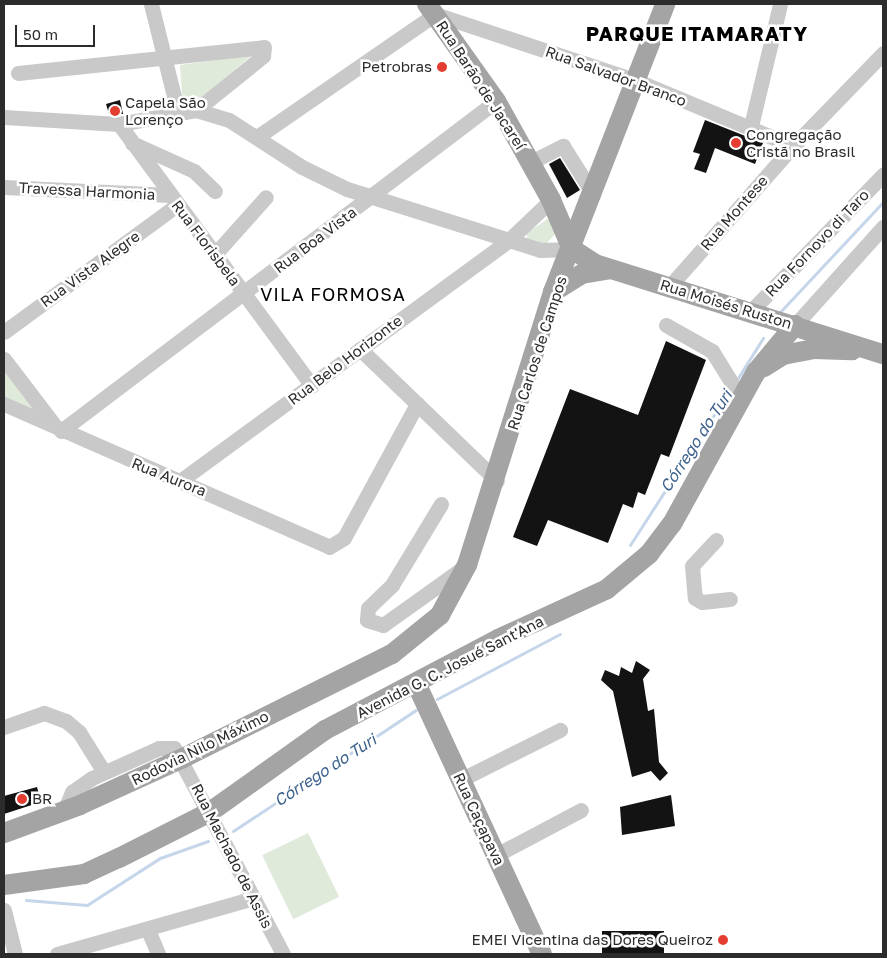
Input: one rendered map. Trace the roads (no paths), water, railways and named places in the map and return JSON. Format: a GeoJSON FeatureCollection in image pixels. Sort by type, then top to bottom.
{"type":"FeatureCollection","features":[{"type":"Feature","properties":{"kind":"main road","name":"Rua Carlos de Campos"},"geometry":{"type":"LineString","coordinates":[[392,654],[440,615],[467,565],[497,481],[553,292],[572,249],[665,4]]}},
{"type":"Feature","properties":{"kind":"main road","name":"Rua Barão de Jacareí"},"geometry":{"type":"LineString","coordinates":[[431,9],[496,101],[551,200],[572,249]]}},
{"type":"Feature","properties":{"kind":"main road","name":"Rua Moisés Ruston"},"geometry":{"type":"LineString","coordinates":[[572,249],[611,269],[751,310],[874,351]]}},
{"type":"Feature","properties":{"kind":"main road"},"geometry":{"type":"LineString","coordinates":[[553,292],[582,274],[611,269]]}},
{"type":"Feature","properties":{"kind":"main road","name":"Avenida G. C. Josué Sant'Ana"},"geometry":{"type":"LineString","coordinates":[[4,885],[84,874],[210,812],[325,730],[416,684],[498,639],[607,589],[629,573],[672,524],[734,386],[756,372],[795,325]]}},
{"type":"Feature","properties":{"kind":"main road"},"geometry":{"type":"LineString","coordinates":[[756,372],[784,355],[874,351]]}},
{"type":"Feature","properties":{"kind":"main road","name":"Rodovia Nilo Máximo"},"geometry":{"type":"LineString","coordinates":[[4,833],[64,811],[181,759],[392,654]]}},
{"type":"Feature","properties":{"kind":"main road","name":"Rua Caçapava"},"geometry":{"type":"LineString","coordinates":[[416,684],[542,954]]}},
{"type":"Feature","properties":{"kind":"street"},"geometry":{"type":"LineString","coordinates":[[151,4],[178,112]]}},
{"type":"Feature","properties":{"kind":"street"},"geometry":{"type":"LineString","coordinates":[[751,126],[780,4]]}},
{"type":"Feature","properties":{"kind":"street"},"geometry":{"type":"LineString","coordinates":[[257,137],[431,9]]}},
{"type":"Feature","properties":{"kind":"street","name":"Rua Salvador Branco"},"geometry":{"type":"LineString","coordinates":[[431,9],[637,81],[751,126],[793,146]]}},
{"type":"Feature","properties":{"kind":"street"},"geometry":{"type":"LineString","coordinates":[[18,73],[164,59],[261,45],[266,49],[196,110]]}},
{"type":"Feature","properties":{"kind":"street","name":"Rua Montese"},"geometry":{"type":"LineString","coordinates":[[669,287],[793,146],[883,53]]}},
{"type":"Feature","properties":{"kind":"street","name":"Rua Boa Vista"},"geometry":{"type":"LineString","coordinates":[[59,430],[372,198],[496,101]]}},
{"type":"Feature","properties":{"kind":"street"},"geometry":{"type":"LineString","coordinates":[[4,117],[119,124],[196,110],[229,120],[321,178],[372,198],[550,252],[572,249]]}},
{"type":"Feature","properties":{"kind":"street","name":"Rua Florisbela"},"geometry":{"type":"LineString","coordinates":[[119,124],[312,386]]}},
{"type":"Feature","properties":{"kind":"street"},"geometry":{"type":"LineString","coordinates":[[132,142],[194,171],[215,192]]}},
{"type":"Feature","properties":{"kind":"street"},"geometry":{"type":"LineString","coordinates":[[531,162],[563,146],[593,194]]}},
{"type":"Feature","properties":{"kind":"street","name":"Rua Fornovo di Taro"},"geometry":{"type":"LineString","coordinates":[[751,310],[883,175]]}},
{"type":"Feature","properties":{"kind":"street","name":"Travessa Harmonia"},"geometry":{"type":"LineString","coordinates":[[4,187],[174,200]]}},
{"type":"Feature","properties":{"kind":"street"},"geometry":{"type":"LineString","coordinates":[[215,254],[266,197]]}},
{"type":"Feature","properties":{"kind":"street","name":"Rua Vista Alegre"},"geometry":{"type":"LineString","coordinates":[[4,332],[174,200]]}},
{"type":"Feature","properties":{"kind":"street","name":"Rua Belo Horizonte"},"geometry":{"type":"LineString","coordinates":[[180,481],[510,240],[533,220],[551,200]]}},
{"type":"Feature","properties":{"kind":"street"},"geometry":{"type":"LineString","coordinates":[[795,325],[883,227]]}},
{"type":"Feature","properties":{"kind":"street"},"geometry":{"type":"LineString","coordinates":[[666,325],[712,351],[734,386]]}},
{"type":"Feature","properties":{"kind":"street"},"geometry":{"type":"LineString","coordinates":[[360,349],[497,481]]}},
{"type":"Feature","properties":{"kind":"street"},"geometry":{"type":"LineString","coordinates":[[4,360],[59,430]]}},
{"type":"Feature","properties":{"kind":"street","name":"Rua Aurora"},"geometry":{"type":"LineString","coordinates":[[4,404],[59,430],[335,547],[417,404]]}},
{"type":"Feature","properties":{"kind":"street"},"geometry":{"type":"LineString","coordinates":[[441,504],[392,585],[368,608],[367,620],[384,625],[467,565]]}},
{"type":"Feature","properties":{"kind":"street"},"geometry":{"type":"LineString","coordinates":[[716,540],[692,566],[696,598],[702,602],[730,599]]}},
{"type":"Feature","properties":{"kind":"street"},"geometry":{"type":"LineString","coordinates":[[4,727],[44,713],[66,721],[79,732],[104,772]]}},
{"type":"Feature","properties":{"kind":"street"},"geometry":{"type":"LineString","coordinates":[[460,780],[560,730]]}},
{"type":"Feature","properties":{"kind":"street"},"geometry":{"type":"LineString","coordinates":[[64,811],[72,792],[104,772],[159,748],[174,748],[181,759]]}},
{"type":"Feature","properties":{"kind":"street","name":"Rua Machado de Assis"},"geometry":{"type":"LineString","coordinates":[[181,759],[283,954]]}},
{"type":"Feature","properties":{"kind":"street"},"geometry":{"type":"LineString","coordinates":[[496,855],[581,810]]}},
{"type":"Feature","properties":{"kind":"street"},"geometry":{"type":"LineString","coordinates":[[57,954],[80,952],[254,898]]}},
{"type":"Feature","properties":{"kind":"street"},"geometry":{"type":"LineString","coordinates":[[4,910],[15,954]]}},
{"type":"Feature","properties":{"kind":"street"},"geometry":{"type":"LineString","coordinates":[[148,930],[158,954]]}},
{"type":"Feature","properties":{"kind":"waterway","name":"Córrego do Turi"},"geometry":{"type":"LineString","coordinates":[[780,312],[883,202]]}},
{"type":"Feature","properties":{"kind":"waterway","name":"Córrego do Turi"},"geometry":{"type":"LineString","coordinates":[[736,381],[763,338]]}},
{"type":"Feature","properties":{"kind":"waterway","name":"Córrego do Turi"},"geometry":{"type":"LineString","coordinates":[[630,545],[730,390]]}},
{"type":"Feature","properties":{"kind":"waterway","name":"Córrego do Turi"},"geometry":{"type":"LineString","coordinates":[[437,699],[560,634]]}},
{"type":"Feature","properties":{"kind":"waterway","name":"Córrego do Turi"},"geometry":{"type":"LineString","coordinates":[[233,831],[416,710]]}},
{"type":"Feature","properties":{"kind":"waterway","name":"Córrego do Turi"},"geometry":{"type":"LineString","coordinates":[[26,900],[87,905],[160,858],[208,841]]}},
{"type":"Feature","properties":{"kind":"place","name":"Petrobras"},"geometry":{"type":"Point","coordinates":[442,67]}},
{"type":"Feature","properties":{"kind":"place","name":"Capela São Lorenço"},"geometry":{"type":"Point","coordinates":[115,111]}},
{"type":"Feature","properties":{"kind":"place","name":"Congregação Cristã no Brasil"},"geometry":{"type":"Point","coordinates":[736,143]}},
{"type":"Feature","properties":{"kind":"place","name":"BR"},"geometry":{"type":"Point","coordinates":[22,799]}},
{"type":"Feature","properties":{"kind":"place","name":"EMEI Vicentina das Dores Queiroz"},"geometry":{"type":"Point","coordinates":[723,940]}},
{"type":"Feature","properties":{"kind":"district","name":"PARQUE ITAMARATY"},"geometry":{"type":"Point","coordinates":[697,33]}},
{"type":"Feature","properties":{"kind":"district","name":"VILA FORMOSA"},"geometry":{"type":"Point","coordinates":[333,294]}}]}
